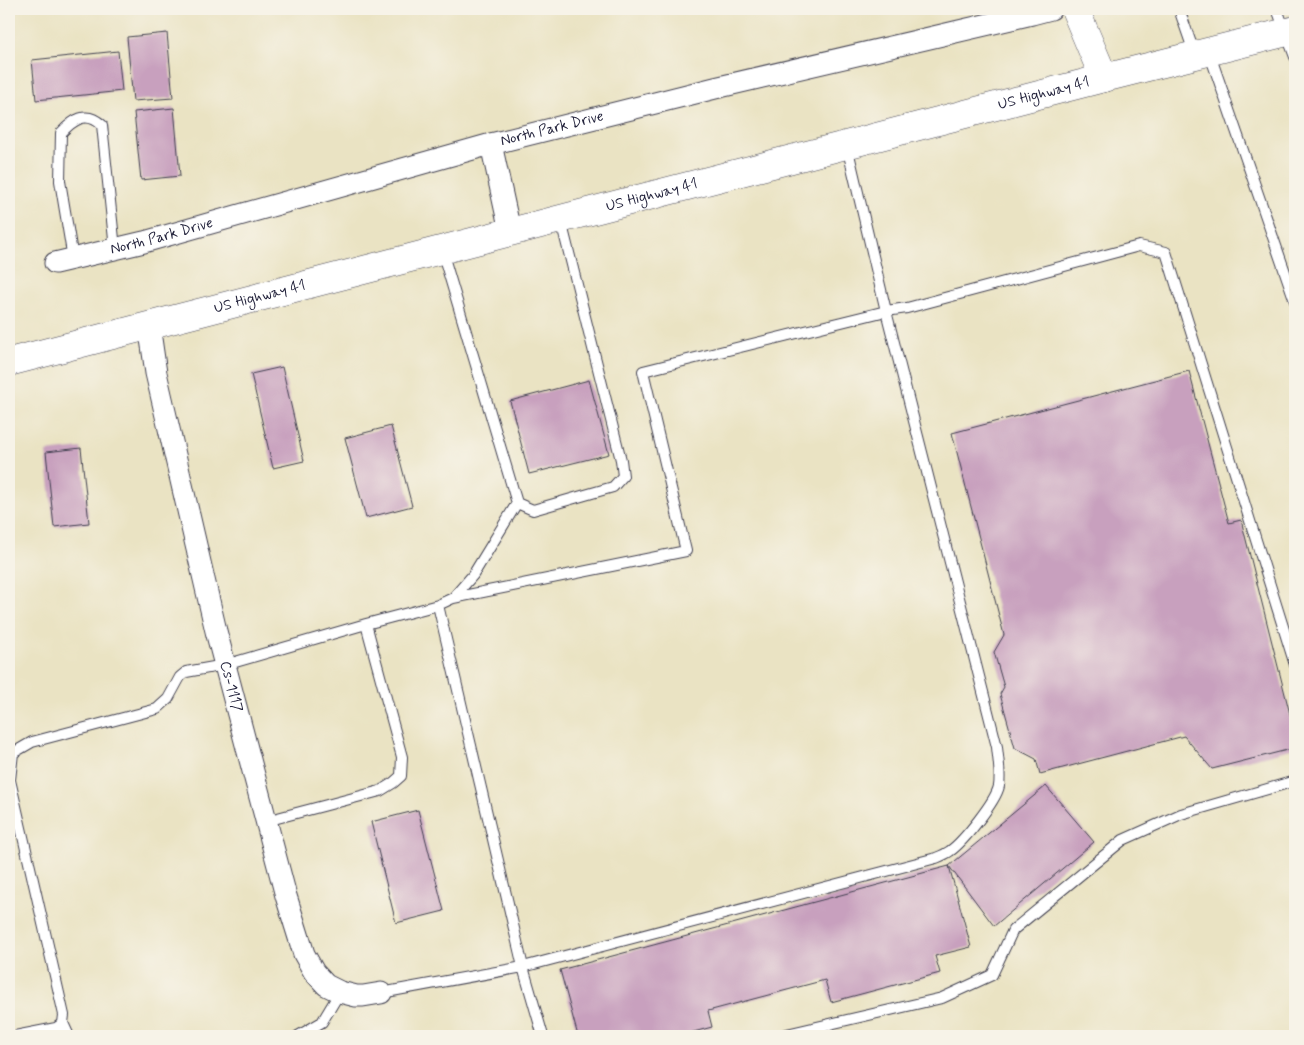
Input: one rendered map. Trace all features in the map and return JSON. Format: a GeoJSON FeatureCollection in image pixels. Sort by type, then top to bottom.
{"type":"FeatureCollection","features":[{"type":"Feature","properties":{"kind":"main road"},"geometry":{"type":"LineString","coordinates":[[1075,9],[1104,78]]}},
{"type":"Feature","properties":{"kind":"main road","name":"US Highway 41"},"geometry":{"type":"LineString","coordinates":[[9,362],[1202,53],[1286,24]]}},
{"type":"Feature","properties":{"kind":"street","name":"North Park Drive"},"geometry":{"type":"LineString","coordinates":[[64,261],[153,239],[491,144],[715,88],[1051,9]]}},
{"type":"Feature","properties":{"kind":"street"},"geometry":{"type":"LineString","coordinates":[[491,144],[510,231]]}},
{"type":"Feature","properties":{"kind":"street","name":"Cs-1117"},"geometry":{"type":"LineString","coordinates":[[149,325],[156,374],[216,631],[286,896],[304,954],[314,972],[326,985],[340,992],[356,996],[381,993]]}},
{"type":"Feature","properties":{"kind":"lane"},"geometry":{"type":"LineString","coordinates":[[1179,9],[1202,53],[1295,301]]}},
{"type":"Feature","properties":{"kind":"lane"},"geometry":{"type":"LineString","coordinates":[[1286,24],[1295,57]]}},
{"type":"Feature","properties":{"kind":"lane"},"geometry":{"type":"LineString","coordinates":[[64,261],[60,181],[61,133],[72,122],[87,117],[98,121],[102,126],[115,249]]}},
{"type":"Feature","properties":{"kind":"lane"},"geometry":{"type":"LineString","coordinates":[[381,993],[523,967],[936,858],[951,850],[971,830],[988,808],[999,787],[1000,775],[997,747],[886,311],[847,145]]}},
{"type":"Feature","properties":{"kind":"lane"},"geometry":{"type":"LineString","coordinates":[[517,503],[533,510],[612,487],[622,476],[621,460],[561,220]]}},
{"type":"Feature","properties":{"kind":"lane"},"geometry":{"type":"LineString","coordinates":[[69,1036],[63,1023],[64,1014],[10,780],[13,753],[32,742],[157,708],[168,699],[180,677],[186,672],[225,665],[438,605],[452,598],[686,552],[644,371],[886,311],[907,308],[1139,246],[1166,252],[1295,665]]}},
{"type":"Feature","properties":{"kind":"lane"},"geometry":{"type":"LineString","coordinates":[[442,250],[517,503],[473,575],[452,598]]}},
{"type":"Feature","properties":{"kind":"lane"},"geometry":{"type":"LineString","coordinates":[[438,605],[523,967],[543,1036]]}},
{"type":"Feature","properties":{"kind":"lane"},"geometry":{"type":"LineString","coordinates":[[266,821],[380,790],[393,783],[400,776],[402,757],[366,624]]}},
{"type":"Feature","properties":{"kind":"lane"},"geometry":{"type":"LineString","coordinates":[[778,1036],[942,998],[992,975],[1013,930],[1123,840],[1181,814],[1295,781]]}},
{"type":"Feature","properties":{"kind":"lane"},"geometry":{"type":"LineString","coordinates":[[298,1036],[322,1022],[340,992]]}},
{"type":"Feature","properties":{"kind":"lane"},"geometry":{"type":"LineString","coordinates":[[16,1036],[56,1028],[63,1023]]}},
{"type":"Feature","properties":{"kind":"building"},"geometry":{"type":"Polygon","coordinates":[[[167,33],[173,98],[133,101],[127,37],[167,33]]]}},
{"type":"Feature","properties":{"kind":"building"},"geometry":{"type":"Polygon","coordinates":[[[118,51],[122,91],[36,100],[32,60],[118,51]]]}},
{"type":"Feature","properties":{"kind":"building"},"geometry":{"type":"Polygon","coordinates":[[[174,108],[180,176],[141,180],[134,112],[174,108]]]}},
{"type":"Feature","properties":{"kind":"building"},"geometry":{"type":"Polygon","coordinates":[[[282,367],[304,461],[273,468],[251,374],[282,367]]]}},
{"type":"Feature","properties":{"kind":"building"},"geometry":{"type":"Polygon","coordinates":[[[1189,371],[1229,523],[1241,520],[1295,734],[1295,748],[1212,769],[1184,736],[1040,774],[1036,759],[1015,748],[1000,694],[1004,687],[994,652],[1004,635],[952,433],[1189,371]]]}},
{"type":"Feature","properties":{"kind":"building"},"geometry":{"type":"Polygon","coordinates":[[[589,380],[609,454],[529,474],[510,401],[589,380]]]}},
{"type":"Feature","properties":{"kind":"building"},"geometry":{"type":"Polygon","coordinates":[[[391,426],[412,506],[366,518],[345,438],[391,426]]]}},
{"type":"Feature","properties":{"kind":"building"},"geometry":{"type":"Polygon","coordinates":[[[81,448],[89,523],[54,527],[46,452],[81,448]]]}},
{"type":"Feature","properties":{"kind":"building"},"geometry":{"type":"Polygon","coordinates":[[[1046,786],[1094,842],[994,926],[949,866],[1046,786]]]}},
{"type":"Feature","properties":{"kind":"building"},"geometry":{"type":"Polygon","coordinates":[[[418,810],[444,911],[396,923],[371,822],[418,810]]]}},
{"type":"Feature","properties":{"kind":"building"},"geometry":{"type":"Polygon","coordinates":[[[949,866],[971,947],[935,956],[940,973],[831,1002],[825,980],[708,1011],[712,1027],[679,1036],[578,1036],[560,970],[949,866]]]}}]}
